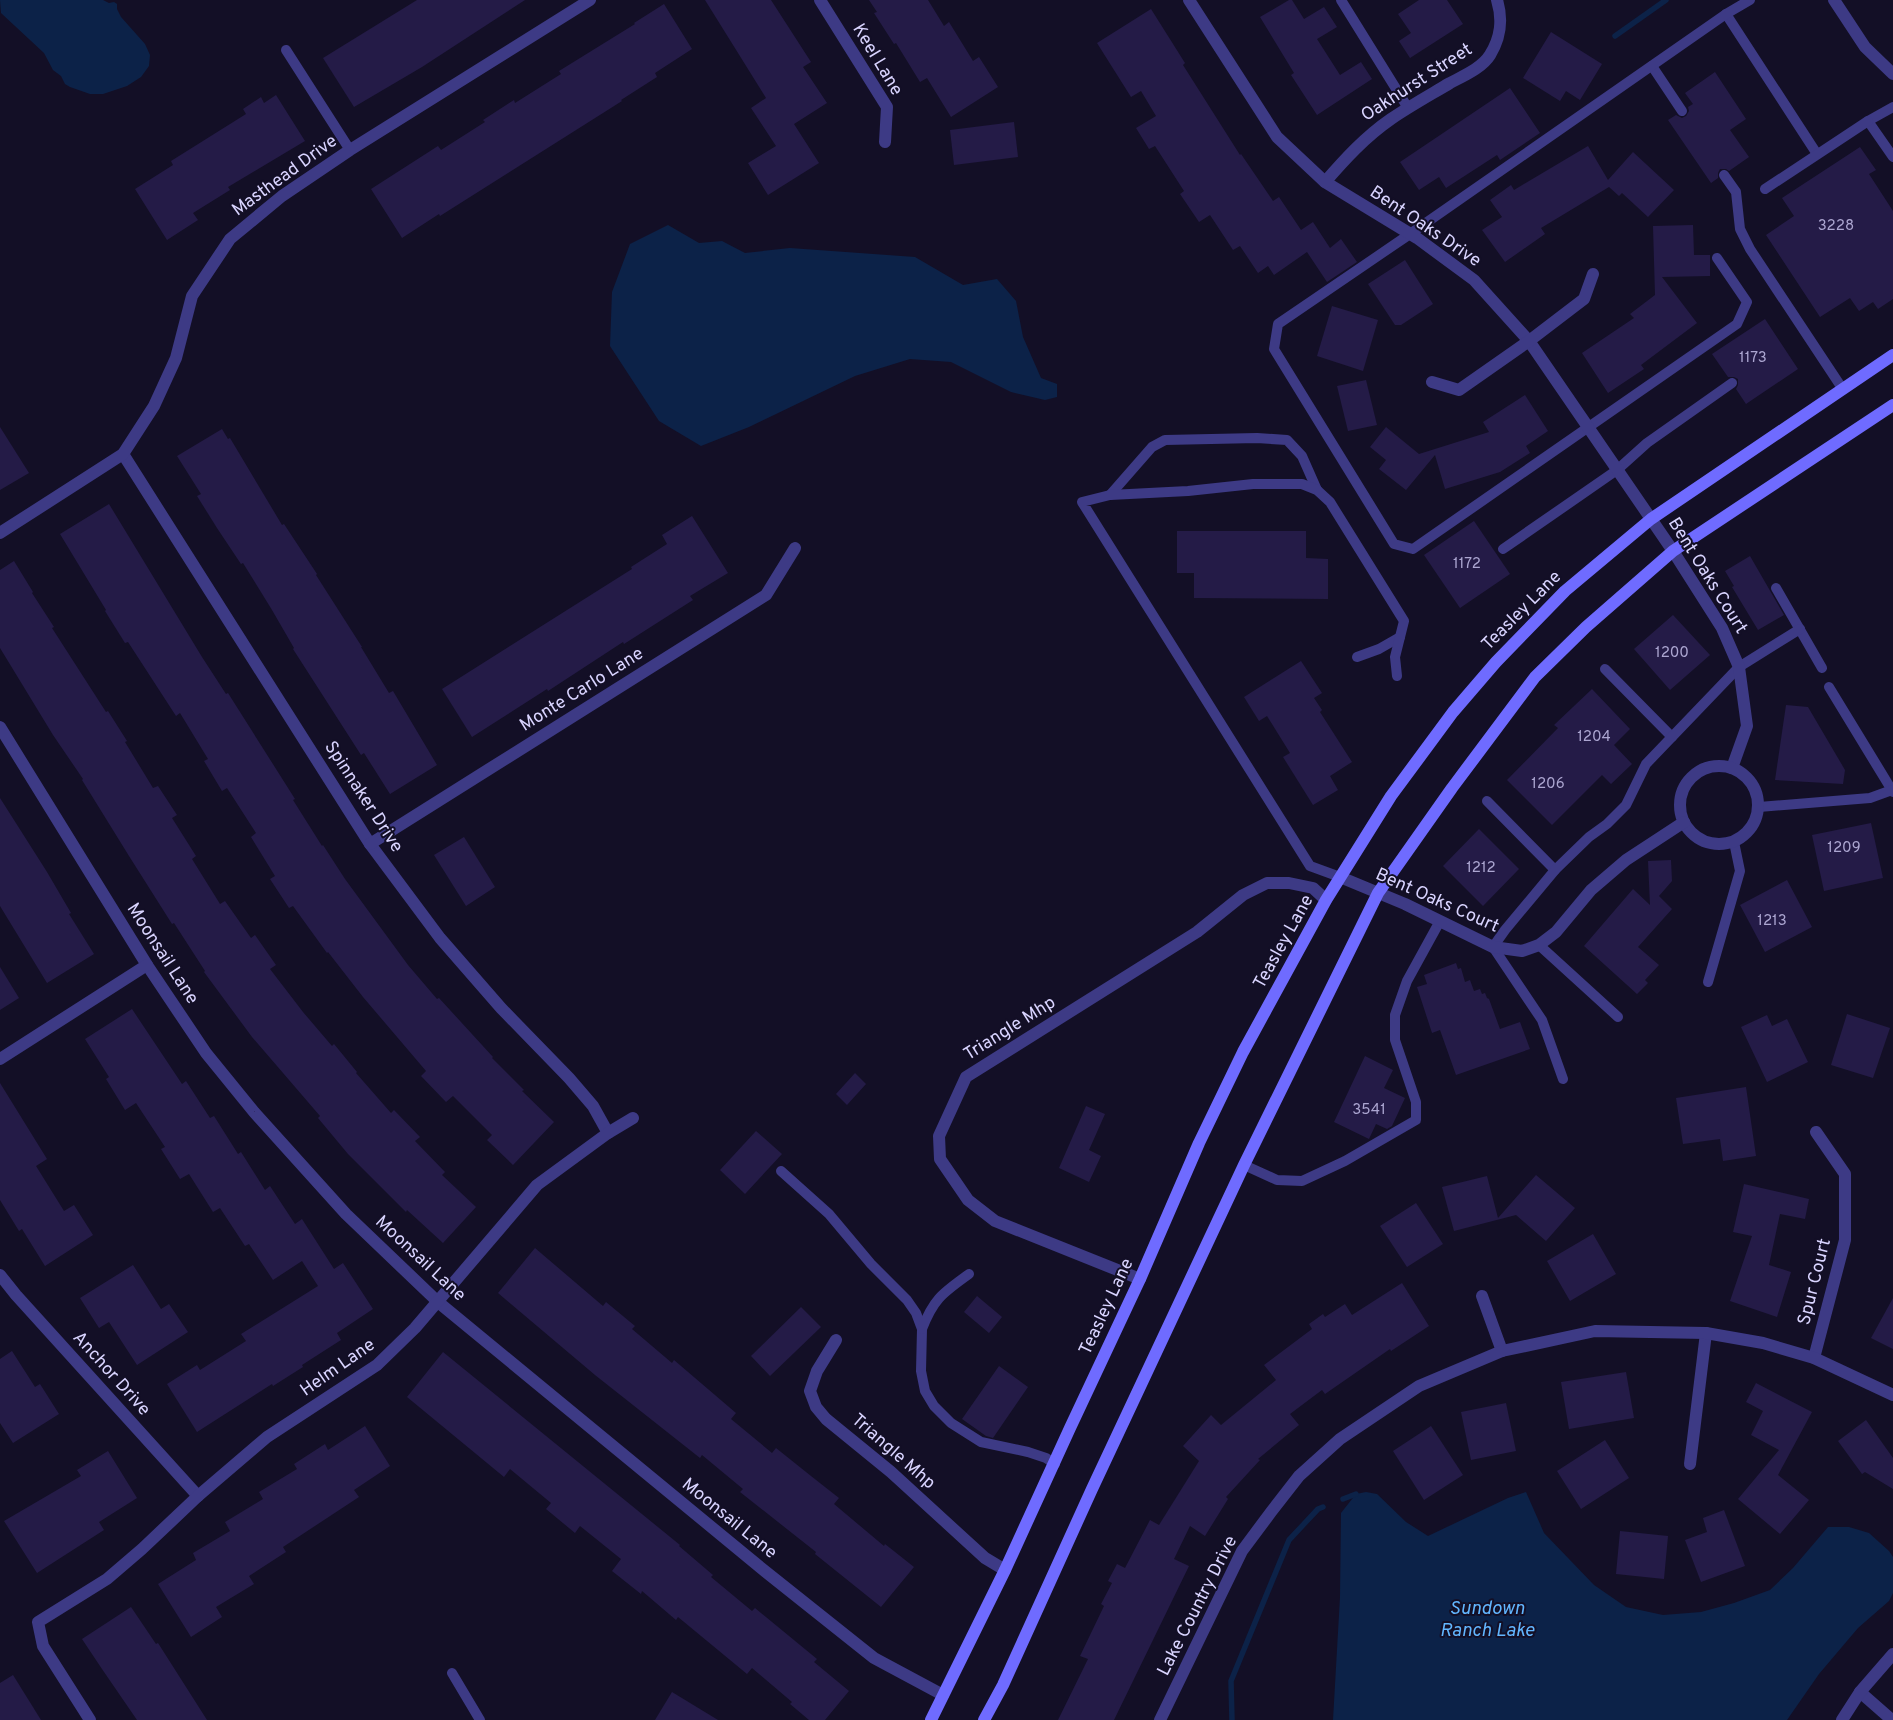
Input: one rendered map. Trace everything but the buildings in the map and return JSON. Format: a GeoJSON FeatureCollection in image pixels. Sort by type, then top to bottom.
{"type":"FeatureCollection","features":[{"type":"Feature","properties":{"kind":"main road","name":"Teasley Lane"},"geometry":{"type":"LineString","coordinates":[[931,1720],[1006,1570],[1140,1278],[1199,1143],[1243,1052],[1326,900],[1391,796],[1453,712],[1496,662],[1565,591],[1651,519],[1893,355]]}},
{"type":"Feature","properties":{"kind":"main road"},"geometry":{"type":"LineString","coordinates":[[984,1720],[1003,1686],[1096,1480],[1244,1165],[1378,893],[1452,788],[1535,677],[1586,627],[1673,551],[1893,404]]}},
{"type":"Feature","properties":{"kind":"street","name":"Masthead Drive"},"geometry":{"type":"LineString","coordinates":[[0,533],[123,454],[154,406],[176,358],[192,296],[230,238],[282,196],[350,150],[590,0]]}},
{"type":"Feature","properties":{"kind":"street","name":"Keel Lane"},"geometry":{"type":"LineString","coordinates":[[820,0],[887,107],[885,142]]}},
{"type":"Feature","properties":{"kind":"street","name":"Bent Oaks Drive"},"geometry":{"type":"LineString","coordinates":[[1189,0],[1277,137],[1325,182],[1410,234],[1474,280],[1529,341],[1651,519]]}},
{"type":"Feature","properties":{"kind":"street","name":"Oakhurst Street"},"geometry":{"type":"LineString","coordinates":[[1325,182],[1357,145],[1386,122],[1475,69],[1489,56],[1500,33],[1501,17],[1498,0]]}},
{"type":"Feature","properties":{"kind":"street"},"geometry":{"type":"LineString","coordinates":[[1834,0],[1865,47],[1893,74]]}},
{"type":"Feature","properties":{"kind":"street"},"geometry":{"type":"LineString","coordinates":[[1432,382],[1459,390],[1584,300],[1594,274]]}},
{"type":"Feature","properties":{"kind":"street","name":"Spinnaker Drive"},"geometry":{"type":"LineString","coordinates":[[123,454],[370,844],[440,938],[501,1008],[569,1078],[593,1106],[608,1133]]}},
{"type":"Feature","properties":{"kind":"street","name":"Bent Oaks Court"},"geometry":{"type":"LineString","coordinates":[[1651,519],[1722,628],[1739,667],[1747,726],[1732,768]]}},
{"type":"Feature","properties":{"kind":"street","name":"Monte Carlo Lane"},"geometry":{"type":"LineString","coordinates":[[370,844],[766,595],[796,548]]}},
{"type":"Feature","properties":{"kind":"street","name":"Moonsail Lane"},"geometry":{"type":"LineString","coordinates":[[0,727],[147,965],[206,1053],[254,1112],[346,1214],[438,1302],[874,1658],[943,1695]]}},
{"type":"Feature","properties":{"kind":"street"},"geometry":{"type":"LineString","coordinates":[[1719,766],[1732,768],[1742,773],[1755,789],[1759,807],[1756,820],[1744,837],[1734,842],[1717,844],[1704,841],[1692,833],[1684,822],[1681,801],[1685,788],[1693,776],[1705,769],[1719,766]]}},
{"type":"Feature","properties":{"kind":"street","name":"Bent Oaks Court"},"geometry":{"type":"LineString","coordinates":[[1340,877],[1493,946],[1522,951],[1539,945],[1556,932],[1591,890],[1626,860],[1684,822]]}},
{"type":"Feature","properties":{"kind":"street","name":"Triangle Mhp"},"geometry":{"type":"LineString","coordinates":[[1140,1278],[995,1221],[968,1200],[940,1159],[939,1136],[966,1077],[1197,932],[1243,895],[1267,883],[1289,883],[1312,888],[1326,900]]}},
{"type":"Feature","properties":{"kind":"street"},"geometry":{"type":"LineString","coordinates":[[0,1059],[147,965]]}},
{"type":"Feature","properties":{"kind":"street","name":"Helm Lane"},"geometry":{"type":"LineString","coordinates":[[90,1720],[42,1646],[38,1622],[107,1579],[198,1496],[268,1437],[377,1366],[438,1302],[537,1185],[608,1133],[633,1118]]}},
{"type":"Feature","properties":{"kind":"street","name":"Spur Court"},"geometry":{"type":"LineString","coordinates":[[1814,1358],[1845,1240],[1845,1174],[1816,1132]]}},
{"type":"Feature","properties":{"kind":"street","name":"Anchor Drive"},"geometry":{"type":"LineString","coordinates":[[0,1275],[198,1496]]}},
{"type":"Feature","properties":{"kind":"street"},"geometry":{"type":"LineString","coordinates":[[1482,1296],[1502,1351]]}},
{"type":"Feature","properties":{"kind":"street","name":"Lake Country Drive"},"geometry":{"type":"LineString","coordinates":[[1160,1720],[1242,1551],[1299,1476],[1340,1439],[1420,1386],[1502,1351],[1595,1331],[1706,1334],[1763,1343],[1814,1358],[1893,1395]]}},
{"type":"Feature","properties":{"kind":"street"},"geometry":{"type":"LineString","coordinates":[[1690,1464],[1706,1334]]}},
{"type":"Feature","properties":{"kind":"street","name":"Triangle Mhp"},"geometry":{"type":"LineString","coordinates":[[836,1340],[817,1372],[810,1391],[816,1407],[826,1419],[891,1472],[985,1558],[1006,1570]]}},
{"type":"Feature","properties":{"kind":"street"},"geometry":{"type":"LineString","coordinates":[[1842,1720],[1860,1692],[1893,1654]]}},
{"type":"Feature","properties":{"kind":"street"},"geometry":{"type":"LineString","coordinates":[[1860,1692],[1892,1720]]}},
{"type":"Feature","properties":{"kind":"lane"},"geometry":{"type":"LineString","coordinates":[[1341,0],[1408,108]]}},
{"type":"Feature","properties":{"kind":"lane"},"geometry":{"type":"LineString","coordinates":[[1717,258],[1747,302],[1737,324],[1413,549],[1394,544],[1274,349],[1278,324],[1726,14],[1750,0]]}},
{"type":"Feature","properties":{"kind":"lane"},"geometry":{"type":"LineString","coordinates":[[1726,14],[1817,154]]}},
{"type":"Feature","properties":{"kind":"lane"},"geometry":{"type":"LineString","coordinates":[[286,50],[350,150]]}},
{"type":"Feature","properties":{"kind":"lane"},"geometry":{"type":"LineString","coordinates":[[1652,66],[1682,111]]}},
{"type":"Feature","properties":{"kind":"lane"},"geometry":{"type":"LineString","coordinates":[[1765,189],[1868,120],[1893,107]]}},
{"type":"Feature","properties":{"kind":"lane"},"geometry":{"type":"LineString","coordinates":[[1868,120],[1893,157]]}},
{"type":"Feature","properties":{"kind":"lane"},"geometry":{"type":"LineString","coordinates":[[1724,174],[1736,192],[1740,229],[1750,249],[1842,388]]}},
{"type":"Feature","properties":{"kind":"lane"},"geometry":{"type":"LineString","coordinates":[[1503,549],[1617,470],[1647,443],[1732,383]]}},
{"type":"Feature","properties":{"kind":"lane"},"geometry":{"type":"LineString","coordinates":[[1110,495],[1152,447],[1165,440],[1257,438],[1287,440],[1302,456],[1317,490]]}},
{"type":"Feature","properties":{"kind":"lane"},"geometry":{"type":"LineString","coordinates":[[1340,877],[1310,866],[1082,502],[1110,495],[1188,491],[1253,484],[1302,484],[1317,490],[1330,502],[1404,621],[1395,657],[1397,676]]}},
{"type":"Feature","properties":{"kind":"lane"},"geometry":{"type":"LineString","coordinates":[[1776,588],[1822,668]]}},
{"type":"Feature","properties":{"kind":"lane"},"geometry":{"type":"LineString","coordinates":[[1563,1079],[1542,1020],[1493,946],[1555,870],[1626,805],[1646,764],[1739,667],[1800,629]]}},
{"type":"Feature","properties":{"kind":"lane"},"geometry":{"type":"LineString","coordinates":[[1357,657],[1379,650],[1400,637]]}},
{"type":"Feature","properties":{"kind":"lane"},"geometry":{"type":"LineString","coordinates":[[1605,669],[1672,737]]}},
{"type":"Feature","properties":{"kind":"lane"},"geometry":{"type":"LineString","coordinates":[[1759,807],[1870,798],[1893,791],[1829,687]]}},
{"type":"Feature","properties":{"kind":"lane"},"geometry":{"type":"LineString","coordinates":[[1487,801],[1555,870]]}},
{"type":"Feature","properties":{"kind":"lane"},"geometry":{"type":"LineString","coordinates":[[1708,982],[1740,871],[1734,842]]}},
{"type":"Feature","properties":{"kind":"lane"},"geometry":{"type":"LineString","coordinates":[[1244,1165],[1277,1180],[1302,1181],[1345,1161],[1416,1120],[1416,1102],[1395,1040],[1395,1014],[1407,981],[1440,921]]}},
{"type":"Feature","properties":{"kind":"lane"},"geometry":{"type":"LineString","coordinates":[[1539,945],[1618,1017]]}},
{"type":"Feature","properties":{"kind":"lane"},"geometry":{"type":"LineString","coordinates":[[781,1171],[829,1214],[872,1264],[907,1300],[916,1313],[922,1329]]}},
{"type":"Feature","properties":{"kind":"lane"},"geometry":{"type":"LineString","coordinates":[[969,1274],[940,1295],[928,1314],[922,1329],[921,1371],[925,1391],[934,1406],[950,1423],[981,1442],[1028,1452],[1046,1458],[1055,1464]]}},
{"type":"Feature","properties":{"kind":"lane"},"geometry":{"type":"LineString","coordinates":[[452,1674],[480,1720]]}},
{"type":"Feature","properties":{"kind":"water"},"geometry":{"type":"Polygon","coordinates":[[[0,0],[103,0],[109,3],[114,2],[117,4],[121,17],[145,44],[150,55],[149,66],[141,77],[127,86],[103,94],[90,94],[70,87],[53,70],[44,53],[1,13],[0,0]]]}},
{"type":"Feature","properties":{"kind":"water"},"geometry":{"type":"Polygon","coordinates":[[[668,225],[699,243],[722,241],[745,253],[790,248],[915,257],[963,285],[997,279],[1016,301],[1023,337],[1041,378],[1057,384],[1057,397],[1045,400],[1011,392],[951,362],[910,359],[855,376],[749,427],[701,446],[659,421],[610,346],[612,292],[630,244],[668,225]]]}},
{"type":"Feature","properties":{"kind":"water","name":"Sundown Ranch Lake"},"geometry":{"type":"Polygon","coordinates":[[[1366,1492],[1377,1494],[1406,1522],[1428,1536],[1508,1498],[1526,1492],[1544,1533],[1594,1585],[1626,1607],[1663,1615],[1701,1612],[1770,1590],[1793,1568],[1828,1527],[1849,1527],[1869,1533],[1889,1551],[1893,1557],[1893,1593],[1889,1601],[1858,1628],[1819,1674],[1787,1720],[1333,1720],[1340,1597],[1341,1513],[1356,1494],[1366,1492]]]}},
{"type":"Feature","properties":{"kind":"waterway"},"geometry":{"type":"LineString","coordinates":[[1615,36],[1666,0]]}},
{"type":"Feature","properties":{"kind":"waterway"},"geometry":{"type":"LineString","coordinates":[[1343,1499],[1356,1494]]}},
{"type":"Feature","properties":{"kind":"waterway"},"geometry":{"type":"LineString","coordinates":[[1232,1720],[1231,1681],[1289,1540],[1318,1509],[1323,1507]]}}]}
